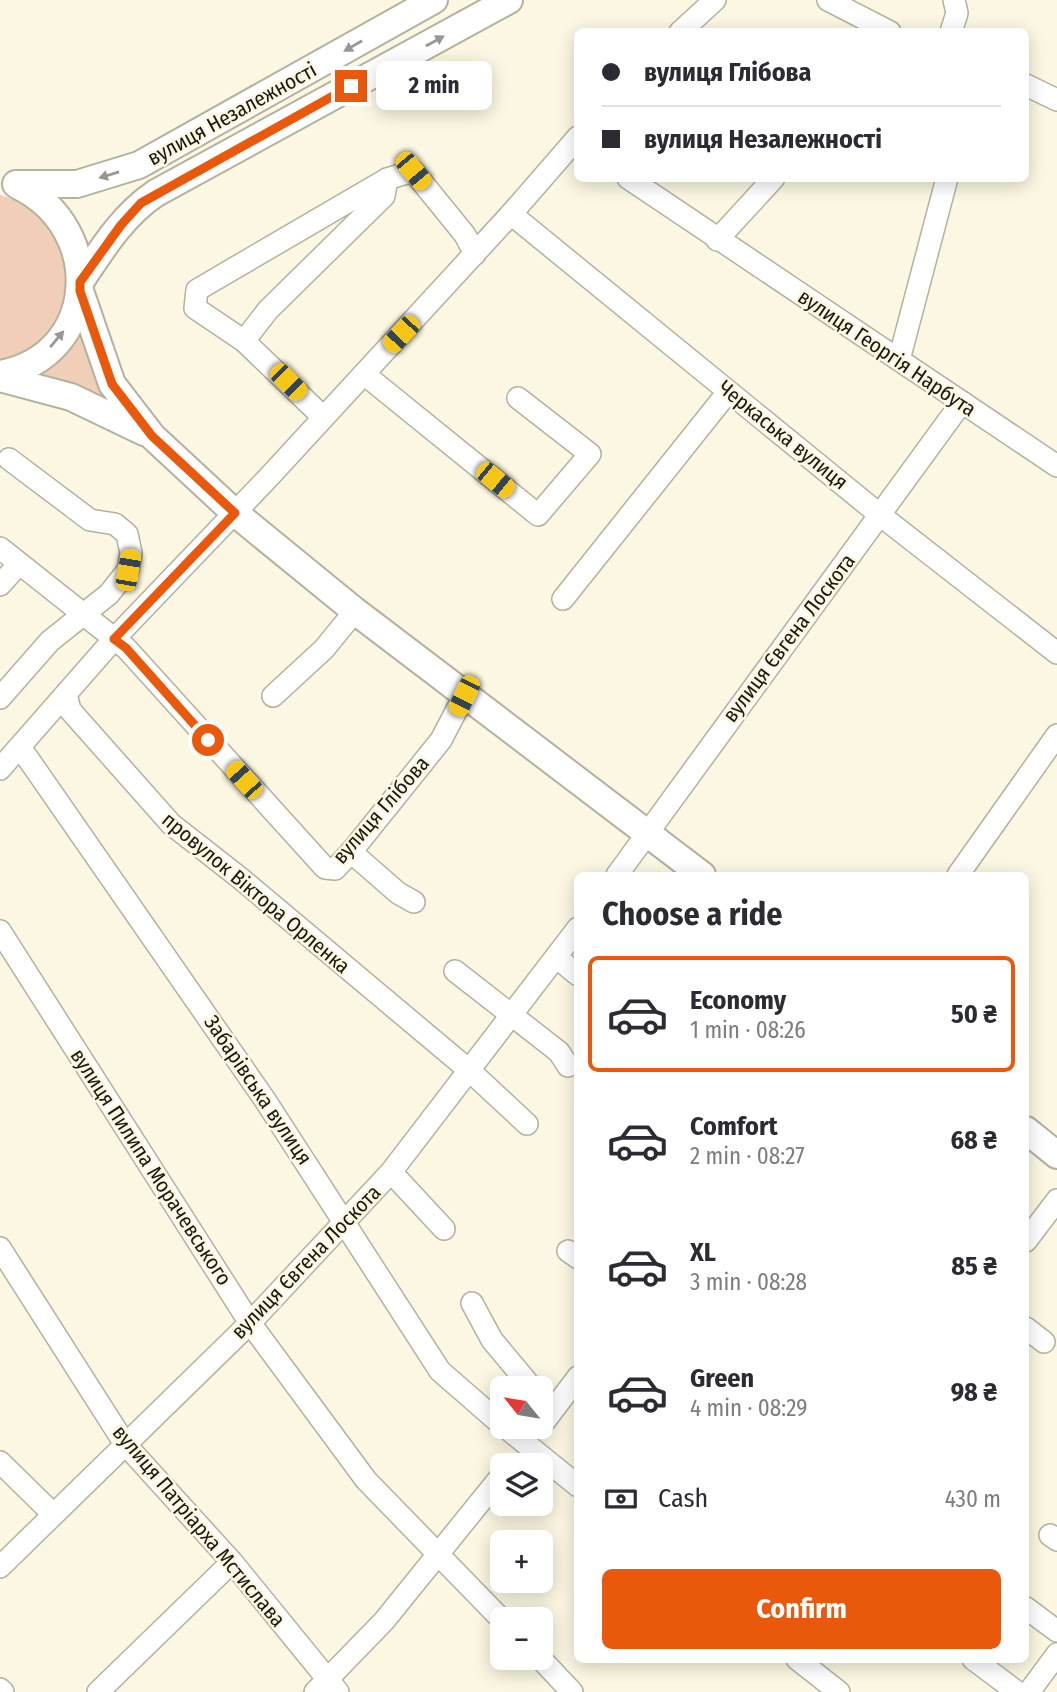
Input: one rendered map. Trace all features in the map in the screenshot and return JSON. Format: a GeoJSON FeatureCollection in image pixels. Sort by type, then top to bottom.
{"type":"FeatureCollection","features":[{"type":"Feature","properties":{"kind":"main road","name":"вулиця Незалежності"},"geometry":{"type":"LineString","coordinates":[[8,182],[77,184],[139,165],[434,0]]}},
{"type":"Feature","properties":{"kind":"main road","name":"вулиця Незалежності"},"geometry":{"type":"LineString","coordinates":[[0,376],[26,365],[56,342],[67,327],[80,287],[121,225],[141,203],[509,0]]}},
{"type":"Feature","properties":{"kind":"main road","name":"вулиця Незалежності"},"geometry":{"type":"LineString","coordinates":[[8,182],[51,206],[64,223],[74,241],[80,287]]}},
{"type":"Feature","properties":{"kind":"main road"},"geometry":{"type":"LineString","coordinates":[[80,287],[112,384],[152,436],[235,513],[355,611],[698,872]]}},
{"type":"Feature","properties":{"kind":"main road"},"geometry":{"type":"LineString","coordinates":[[0,376],[100,408],[152,436]]}},
{"type":"Feature","properties":{"kind":"main road"},"geometry":{"type":"LineString","coordinates":[[1029,1132],[1057,1155]]}},
{"type":"Feature","properties":{"kind":"street"},"geometry":{"type":"LineString","coordinates":[[684,28],[715,0]]}},
{"type":"Feature","properties":{"kind":"street"},"geometry":{"type":"LineString","coordinates":[[828,0],[882,28]]}},
{"type":"Feature","properties":{"kind":"street"},"geometry":{"type":"LineString","coordinates":[[952,28],[957,13],[954,0]]}},
{"type":"Feature","properties":{"kind":"street"},"geometry":{"type":"LineString","coordinates":[[1029,86],[1057,100]]}},
{"type":"Feature","properties":{"kind":"street"},"geometry":{"type":"LineString","coordinates":[[0,769],[114,639],[364,374],[512,214],[574,142]]}},
{"type":"Feature","properties":{"kind":"street"},"geometry":{"type":"LineString","coordinates":[[323,417],[244,341],[195,308],[197,290],[387,179],[413,171],[465,235],[475,254]]}},
{"type":"Feature","properties":{"kind":"street"},"geometry":{"type":"LineString","coordinates":[[244,341],[268,310],[384,196],[387,179]]}},
{"type":"Feature","properties":{"kind":"street","name":"вулиця Георгія Нарбута"},"geometry":{"type":"LineString","coordinates":[[634,182],[1057,466]]}},
{"type":"Feature","properties":{"kind":"street"},"geometry":{"type":"LineString","coordinates":[[717,240],[770,182]]}},
{"type":"Feature","properties":{"kind":"street"},"geometry":{"type":"LineString","coordinates":[[899,360],[946,182]]}},
{"type":"Feature","properties":{"kind":"street","name":"Черкаська вулиця"},"geometry":{"type":"LineString","coordinates":[[512,214],[728,392],[1057,653]]}},
{"type":"Feature","properties":{"kind":"street"},"geometry":{"type":"LineString","coordinates":[[364,374],[538,515],[590,454],[518,398]]}},
{"type":"Feature","properties":{"kind":"street"},"geometry":{"type":"LineString","coordinates":[[563,599],[728,392]]}},
{"type":"Feature","properties":{"kind":"street","name":"вулиця Євгена Лоскота"},"geometry":{"type":"LineString","coordinates":[[619,872],[646,831],[962,402]]}},
{"type":"Feature","properties":{"kind":"street"},"geometry":{"type":"LineString","coordinates":[[0,698],[50,641],[109,594],[128,570],[131,553],[127,534],[115,524],[90,520],[9,459]]}},
{"type":"Feature","properties":{"kind":"street"},"geometry":{"type":"LineString","coordinates":[[0,548],[114,639]]}},
{"type":"Feature","properties":{"kind":"street"},"geometry":{"type":"LineString","coordinates":[[0,585],[19,564]]}},
{"type":"Feature","properties":{"kind":"street"},"geometry":{"type":"LineString","coordinates":[[273,696],[324,649],[355,611]]}},
{"type":"Feature","properties":{"kind":"street","name":"вулиця Глібова"},"geometry":{"type":"LineString","coordinates":[[114,639],[126,648],[325,868],[335,869],[351,852],[441,740],[464,696]]}},
{"type":"Feature","properties":{"kind":"street","name":"провулок Віктора Орленка"},"geometry":{"type":"LineString","coordinates":[[66,694],[71,710],[171,824],[240,878],[470,1071],[527,1124]]}},
{"type":"Feature","properties":{"kind":"street"},"geometry":{"type":"LineString","coordinates":[[960,872],[1057,735]]}},
{"type":"Feature","properties":{"kind":"street","name":"Забарівська вулиця"},"geometry":{"type":"LineString","coordinates":[[20,747],[346,1221],[440,1371],[490,1415]]}},
{"type":"Feature","properties":{"kind":"street"},"geometry":{"type":"LineString","coordinates":[[351,852],[398,893],[414,902]]}},
{"type":"Feature","properties":{"kind":"street","name":"вулиця Пилипа Морачевського"},"geometry":{"type":"LineString","coordinates":[[0,931],[250,1323],[366,1480],[490,1607]]}},
{"type":"Feature","properties":{"kind":"street","name":"вулиця Євгена Лоскота"},"geometry":{"type":"LineString","coordinates":[[0,1566],[250,1323],[391,1172],[574,933]]}},
{"type":"Feature","properties":{"kind":"street"},"geometry":{"type":"LineString","coordinates":[[556,957],[574,972]]}},
{"type":"Feature","properties":{"kind":"street"},"geometry":{"type":"LineString","coordinates":[[455,971],[559,1052],[568,1066]]}},
{"type":"Feature","properties":{"kind":"street"},"geometry":{"type":"LineString","coordinates":[[391,1172],[444,1229]]}},
{"type":"Feature","properties":{"kind":"street"},"geometry":{"type":"LineString","coordinates":[[1029,1237],[1057,1200]]}},
{"type":"Feature","properties":{"kind":"street","name":"вулиця Патріарха Мстислава"},"geometry":{"type":"LineString","coordinates":[[0,1248],[125,1444],[232,1562],[326,1688]]}},
{"type":"Feature","properties":{"kind":"street"},"geometry":{"type":"LineString","coordinates":[[472,1303],[492,1340],[522,1376]]}},
{"type":"Feature","properties":{"kind":"street"},"geometry":{"type":"LineString","coordinates":[[1029,1330],[1044,1342]]}},
{"type":"Feature","properties":{"kind":"street"},"geometry":{"type":"LineString","coordinates":[[553,1404],[574,1381]]}},
{"type":"Feature","properties":{"kind":"street","name":"Забарівська вулиця"},"geometry":{"type":"LineString","coordinates":[[518,1439],[574,1483]]}},
{"type":"Feature","properties":{"kind":"street"},"geometry":{"type":"LineString","coordinates":[[520,1453],[530,1439]]}},
{"type":"Feature","properties":{"kind":"street"},"geometry":{"type":"LineString","coordinates":[[0,1462],[53,1514]]}},
{"type":"Feature","properties":{"kind":"street"},"geometry":{"type":"LineString","coordinates":[[326,1688],[440,1555],[490,1490]]}},
{"type":"Feature","properties":{"kind":"street"},"geometry":{"type":"LineString","coordinates":[[98,1692],[232,1562]]}},
{"type":"Feature","properties":{"kind":"street"},"geometry":{"type":"LineString","coordinates":[[1029,1610],[1057,1631]]}},
{"type":"Feature","properties":{"kind":"street"},"geometry":{"type":"LineString","coordinates":[[1029,1692],[1057,1654]]}},
{"type":"Feature","properties":{"kind":"street"},"geometry":{"type":"LineString","coordinates":[[802,1663],[839,1692]]}},
{"type":"Feature","properties":{"kind":"street"},"geometry":{"type":"LineString","coordinates":[[978,1663],[1017,1692]]}},
{"type":"Feature","properties":{"kind":"street"},"geometry":{"type":"LineString","coordinates":[[551,1670],[572,1692]]}},
{"type":"Feature","properties":{"kind":"shaded area"},"geometry":{"type":"Polygon","coordinates":[[[0,195],[29,208],[50,228],[63,253],[67,280],[63,307],[50,331],[29,351],[0,363],[0,195]]]}},
{"type":"Feature","properties":{"kind":"shaded area"},"geometry":{"type":"Polygon","coordinates":[[[84,325],[107,388],[98,398],[38,377],[74,342],[84,325]]]}},
{"type":"Feature","properties":{"kind":"route"},"geometry":{"type":"LineString","coordinates":[[208,740],[126,648],[114,639],[235,513],[152,436],[112,384],[97,347],[80,291],[80,282],[103,248],[141,203],[351,86]]}}]}
